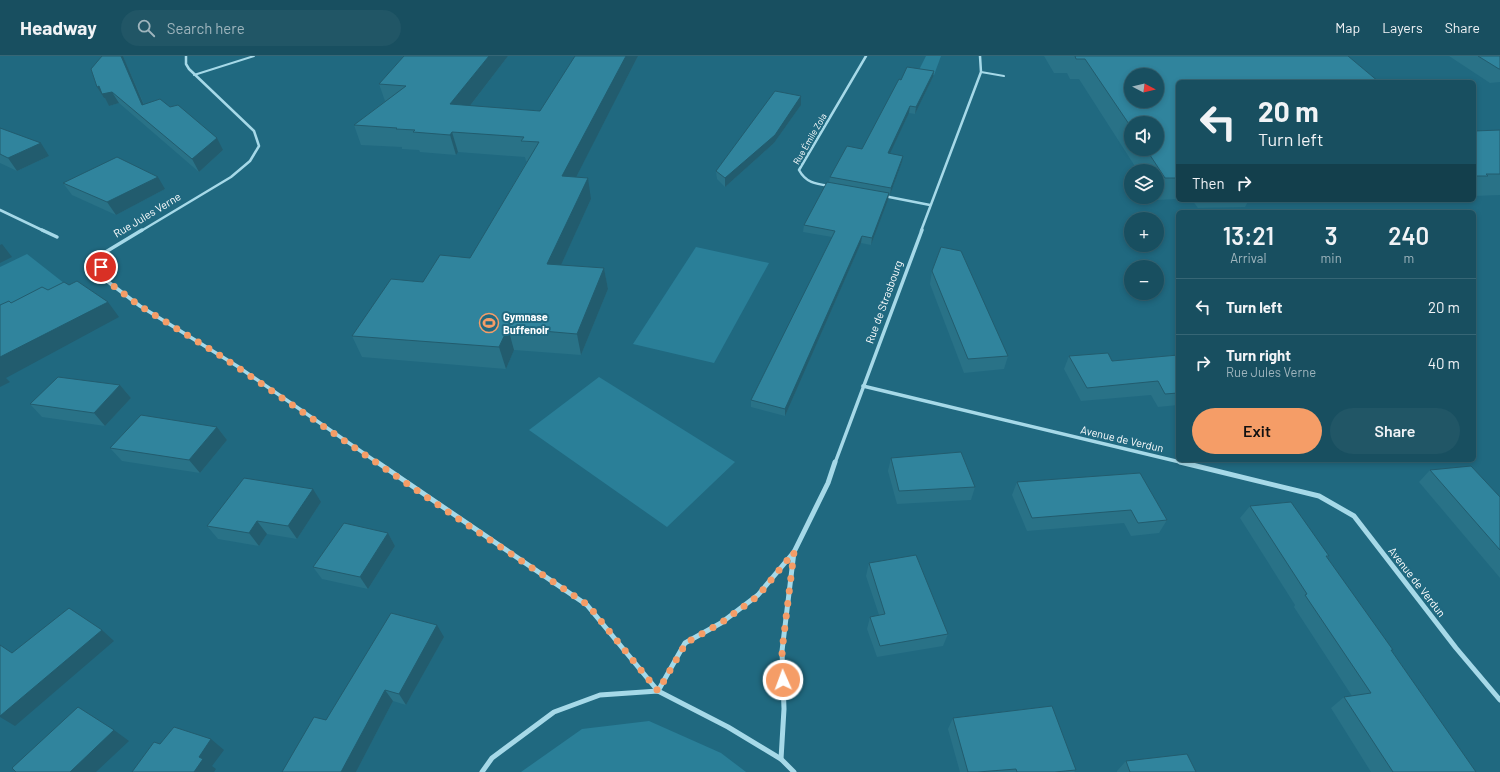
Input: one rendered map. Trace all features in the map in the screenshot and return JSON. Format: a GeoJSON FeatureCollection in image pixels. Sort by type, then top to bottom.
{"type":"FeatureCollection","features":[{"type":"Feature","properties":{"kind":"street","name":"Rue Jules Verne"},"geometry":{"type":"LineString","coordinates":[[186,56],[186,64],[194,75],[254,131],[259,146],[250,161],[230,177],[99,256],[103,278],[140,306],[226,359],[463,522],[588,605],[658,691]]}},
{"type":"Feature","properties":{"kind":"street","name":"Rue Émile Zola"},"geometry":{"type":"LineString","coordinates":[[834,187],[812,183],[803,178],[799,170],[866,56]]}},
{"type":"Feature","properties":{"kind":"street","name":"Rue de Strasbourg"},"geometry":{"type":"LineString","coordinates":[[794,552],[828,483],[930,205],[981,72],[980,56]]}},
{"type":"Feature","properties":{"kind":"street"},"geometry":{"type":"LineString","coordinates":[[879,195],[930,205]]}},
{"type":"Feature","properties":{"kind":"street"},"geometry":{"type":"LineString","coordinates":[[0,210],[57,237]]}},
{"type":"Feature","properties":{"kind":"street","name":"Avenue de Verdun"},"geometry":{"type":"LineString","coordinates":[[863,386],[1176,462]]}},
{"type":"Feature","properties":{"kind":"street","name":"Avenue de Verdun"},"geometry":{"type":"LineString","coordinates":[[1178,462],[1319,496],[1354,516],[1456,648],[1500,700]]}},
{"type":"Feature","properties":{"kind":"street"},"geometry":{"type":"LineString","coordinates":[[658,691],[686,643],[721,623],[758,596],[794,552]]}},
{"type":"Feature","properties":{"kind":"street"},"geometry":{"type":"LineString","coordinates":[[781,759],[784,709],[782,651],[794,552]]}},
{"type":"Feature","properties":{"kind":"street"},"geometry":{"type":"LineString","coordinates":[[482,772],[492,758],[554,712],[600,695],[658,691],[728,728],[781,759],[794,772]]}},
{"type":"Feature","properties":{"kind":"lane"},"geometry":{"type":"LineString","coordinates":[[194,75],[254,56]]}},
{"type":"Feature","properties":{"kind":"lane"},"geometry":{"type":"LineString","coordinates":[[981,72],[1004,76]]}},
{"type":"Feature","properties":{"kind":"shaded area"},"geometry":{"type":"Polygon","coordinates":[[[926,56],[941,56],[934,75],[918,72],[926,56]]]}},
{"type":"Feature","properties":{"kind":"shaded area"},"geometry":{"type":"Polygon","coordinates":[[[696,247],[769,263],[714,363],[633,344],[696,247]]]}},
{"type":"Feature","properties":{"kind":"shaded area"},"geometry":{"type":"Polygon","coordinates":[[[27,254],[69,287],[0,321],[0,267],[27,254]]]}},
{"type":"Feature","properties":{"kind":"shaded area"},"geometry":{"type":"Polygon","coordinates":[[[599,377],[735,462],[667,527],[529,430],[599,377]]]}},
{"type":"Feature","properties":{"kind":"shaded area"},"geometry":{"type":"Polygon","coordinates":[[[649,721],[721,753],[746,772],[521,772],[582,729],[649,721]]]}},
{"type":"Feature","properties":{"kind":"building"},"geometry":{"type":"Polygon","coordinates":[[[102,56],[121,56],[142,105],[160,99],[170,107],[178,105],[217,138],[192,159],[112,92],[102,94],[99,86],[97,87],[91,69],[102,56]]]}},
{"type":"Feature","properties":{"kind":"building"},"geometry":{"type":"Polygon","coordinates":[[[404,56],[489,56],[450,104],[540,111],[575,56],[626,56],[562,176],[588,178],[547,264],[604,268],[577,334],[508,328],[499,347],[352,336],[391,279],[423,282],[440,255],[470,258],[539,142],[521,141],[524,137],[452,132],[450,135],[413,132],[415,130],[396,129],[397,128],[354,125],[406,86],[379,84],[404,56]]]}},
{"type":"Feature","properties":{"kind":"building"},"geometry":{"type":"Polygon","coordinates":[[[1075,56],[1348,56],[1377,80],[1176,80],[1176,178],[1165,178],[1164,164],[1156,164],[1151,156],[1164,156],[1164,116],[1124,117],[1085,59],[1076,59],[1075,56]]]}},
{"type":"Feature","properties":{"kind":"building"},"geometry":{"type":"Polygon","coordinates":[[[1478,56],[1500,56],[1500,69],[1499,69],[1478,56]]]}},
{"type":"Feature","properties":{"kind":"building"},"geometry":{"type":"Polygon","coordinates":[[[907,67],[934,71],[916,107],[910,106],[888,153],[903,156],[891,188],[830,177],[847,146],[862,149],[899,79],[901,80],[907,67]]]}},
{"type":"Feature","properties":{"kind":"building"},"geometry":{"type":"Polygon","coordinates":[[[775,91],[801,96],[775,135],[725,178],[716,171],[775,91]]]}},
{"type":"Feature","properties":{"kind":"building"},"geometry":{"type":"Polygon","coordinates":[[[0,128],[41,143],[8,158],[0,154],[0,128]]]}},
{"type":"Feature","properties":{"kind":"building"},"geometry":{"type":"Polygon","coordinates":[[[1500,130],[1500,174],[1476,176],[1476,131],[1500,130]]]}},
{"type":"Feature","properties":{"kind":"building"},"geometry":{"type":"Polygon","coordinates":[[[117,157],[158,177],[107,202],[63,183],[117,157]]]}},
{"type":"Feature","properties":{"kind":"building"},"geometry":{"type":"Polygon","coordinates":[[[827,182],[889,193],[872,238],[862,236],[785,409],[751,400],[835,231],[804,225],[827,182]]]}},
{"type":"Feature","properties":{"kind":"building"},"geometry":{"type":"Polygon","coordinates":[[[941,247],[961,251],[1008,356],[968,359],[932,271],[941,247]]]}},
{"type":"Feature","properties":{"kind":"building"},"geometry":{"type":"Polygon","coordinates":[[[77,281],[108,302],[0,357],[0,305],[9,301],[11,303],[42,287],[48,290],[64,282],[69,285],[77,281]]]}},
{"type":"Feature","properties":{"kind":"building"},"geometry":{"type":"Polygon","coordinates":[[[1108,353],[1112,361],[1176,355],[1176,393],[1165,394],[1158,381],[1087,388],[1069,356],[1108,353]]]}},
{"type":"Feature","properties":{"kind":"building"},"geometry":{"type":"Polygon","coordinates":[[[58,377],[120,385],[94,413],[30,404],[58,377]]]}},
{"type":"Feature","properties":{"kind":"building"},"geometry":{"type":"Polygon","coordinates":[[[141,415],[217,427],[189,460],[110,448],[141,415]]]}},
{"type":"Feature","properties":{"kind":"building"},"geometry":{"type":"Polygon","coordinates":[[[961,452],[975,487],[899,491],[891,458],[961,452]]]}},
{"type":"Feature","properties":{"kind":"building"},"geometry":{"type":"Polygon","coordinates":[[[1471,466],[1500,497],[1500,550],[1430,470],[1471,466]]]}},
{"type":"Feature","properties":{"kind":"building"},"geometry":{"type":"Polygon","coordinates":[[[1140,473],[1167,520],[1138,523],[1131,510],[1032,518],[1017,482],[1140,473]]]}},
{"type":"Feature","properties":{"kind":"building"},"geometry":{"type":"Polygon","coordinates":[[[244,478],[313,489],[288,526],[257,521],[249,533],[207,526],[244,478]]]}},
{"type":"Feature","properties":{"kind":"building"},"geometry":{"type":"Polygon","coordinates":[[[1291,502],[1329,556],[1326,556],[1393,650],[1391,650],[1476,772],[1393,772],[1344,697],[1371,693],[1305,595],[1307,594],[1250,506],[1291,502]]]}},
{"type":"Feature","properties":{"kind":"building"},"geometry":{"type":"Polygon","coordinates":[[[344,523],[388,533],[360,577],[313,567],[344,523]]]}},
{"type":"Feature","properties":{"kind":"building"},"geometry":{"type":"Polygon","coordinates":[[[916,555],[948,634],[880,646],[870,617],[885,614],[869,563],[916,555]]]}},
{"type":"Feature","properties":{"kind":"building"},"geometry":{"type":"Polygon","coordinates":[[[69,608],[102,630],[0,716],[0,645],[12,653],[69,608]]]}},
{"type":"Feature","properties":{"kind":"building"},"geometry":{"type":"Polygon","coordinates":[[[391,613],[437,625],[399,694],[385,690],[341,772],[282,772],[314,717],[326,720],[391,613]]]}},
{"type":"Feature","properties":{"kind":"building"},"geometry":{"type":"Polygon","coordinates":[[[1052,706],[1076,770],[1055,772],[1017,772],[1016,769],[968,772],[953,718],[1052,706]]]}},
{"type":"Feature","properties":{"kind":"building"},"geometry":{"type":"Polygon","coordinates":[[[78,707],[114,730],[70,772],[16,772],[12,768],[78,707]]]}},
{"type":"Feature","properties":{"kind":"building"},"geometry":{"type":"Polygon","coordinates":[[[174,727],[211,739],[199,757],[203,759],[194,772],[132,772],[154,742],[160,744],[174,727]]]}},
{"type":"Feature","properties":{"kind":"building"},"geometry":{"type":"Polygon","coordinates":[[[1187,754],[1196,772],[1130,772],[1126,761],[1187,754]]]}},
{"type":"Feature","properties":{"kind":"place","name":"Gymnase Buffenoir"},"geometry":{"type":"Point","coordinates":[489,323]}},
{"type":"Feature","properties":{"kind":"route"},"geometry":{"type":"LineString","coordinates":[[101,267],[103,278],[140,306],[221,356],[463,522],[588,605],[658,691],[686,643],[721,623],[758,596],[794,552],[782,651],[783,680]]}}]}
